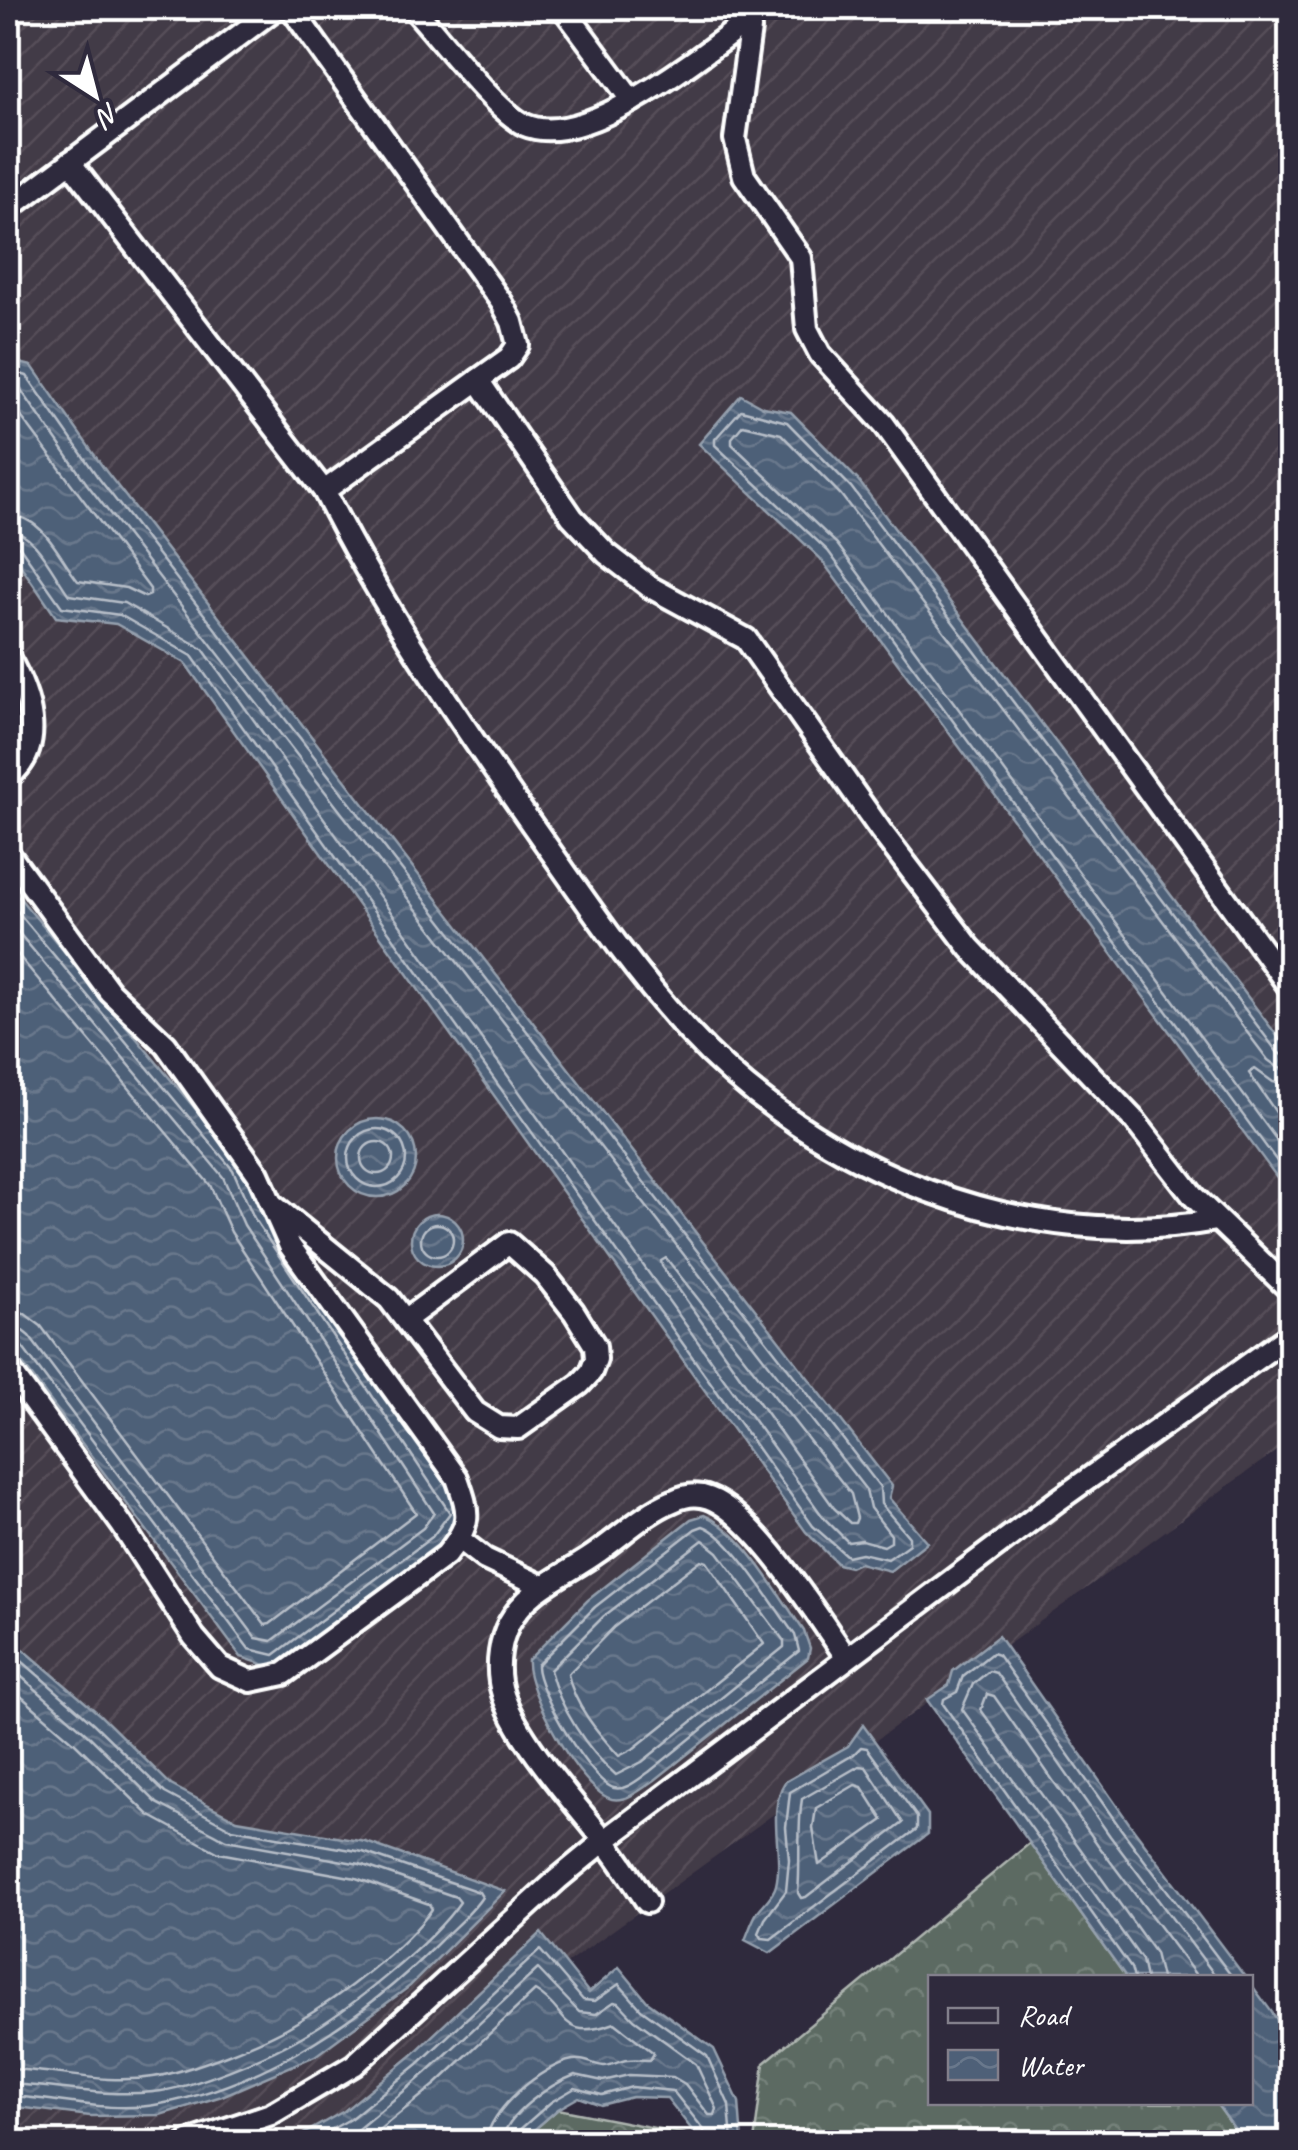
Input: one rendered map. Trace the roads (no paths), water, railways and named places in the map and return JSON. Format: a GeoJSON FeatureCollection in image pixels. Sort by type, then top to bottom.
{"type":"FeatureCollection","features":[{"type":"Feature","properties":{"kind":"lane"},"geometry":{"type":"LineString","coordinates":[[8,209],[276,8]]}},
{"type":"Feature","properties":{"kind":"lane"},"geometry":{"type":"LineString","coordinates":[[291,8],[478,264],[512,322],[518,344],[508,358],[324,491]]}},
{"type":"Feature","properties":{"kind":"lane"},"geometry":{"type":"LineString","coordinates":[[413,8],[504,110],[527,126],[578,126],[632,101],[684,68],[749,14]]}},
{"type":"Feature","properties":{"kind":"lane"},"geometry":{"type":"LineString","coordinates":[[563,8],[632,101]]}},
{"type":"Feature","properties":{"kind":"lane"},"geometry":{"type":"LineString","coordinates":[[749,14],[735,139],[744,176],[801,258],[807,329],[820,354],[884,424],[1290,988]]}},
{"type":"Feature","properties":{"kind":"lane"},"geometry":{"type":"LineString","coordinates":[[70,162],[324,491],[358,558],[426,670],[616,943],[688,1031],[765,1102],[854,1156],[908,1183],[959,1201],[1087,1227],[1173,1228],[1216,1220]]}},
{"type":"Feature","properties":{"kind":"lane"},"geometry":{"type":"LineString","coordinates":[[478,380],[572,517],[606,552],[650,587],[746,640],[881,831],[970,948],[1134,1121],[1194,1197],[1290,1290]]}},
{"type":"Feature","properties":{"kind":"lane"},"geometry":{"type":"LineString","coordinates":[[8,657],[30,706],[32,741],[8,777]]}},
{"type":"Feature","properties":{"kind":"lane"},"geometry":{"type":"LineString","coordinates":[[8,853],[110,992],[166,1046],[258,1174],[290,1246],[457,1478],[469,1510],[464,1533],[446,1555],[284,1674],[251,1681],[220,1668],[194,1637],[122,1526],[8,1368]]}},
{"type":"Feature","properties":{"kind":"lane"},"geometry":{"type":"LineString","coordinates":[[270,1203],[389,1299],[475,1412],[498,1427],[518,1428],[580,1384],[596,1359],[595,1346],[574,1312],[545,1274],[509,1243],[405,1320]]}},
{"type":"Feature","properties":{"kind":"lane"},"geometry":{"type":"LineString","coordinates":[[188,2142],[271,2114],[354,2065],[604,1841],[1057,1502],[1290,1335]]}},
{"type":"Feature","properties":{"kind":"lane"},"geometry":{"type":"LineString","coordinates":[[647,1902],[508,1709],[500,1685],[498,1659],[510,1622],[542,1586],[668,1502],[691,1494],[710,1498],[732,1512],[757,1536],[848,1658]]}},
{"type":"Feature","properties":{"kind":"lane"},"geometry":{"type":"LineString","coordinates":[[459,1539],[485,1558],[542,1586]]}},
{"type":"Feature","properties":{"kind":"water"},"geometry":{"type":"Polygon","coordinates":[[[8,360],[32,366],[105,470],[892,1486],[889,1498],[927,1542],[890,1571],[859,1563],[850,1567],[838,1564],[806,1532],[185,663],[116,624],[56,617],[8,547],[8,360]]]}},
{"type":"Feature","properties":{"kind":"water"},"geometry":{"type":"Polygon","coordinates":[[[741,395],[763,407],[791,412],[858,480],[1290,1053],[1290,1195],[820,558],[699,444],[741,395]]]}},
{"type":"Feature","properties":{"kind":"water"},"geometry":{"type":"Polygon","coordinates":[[[8,884],[242,1165],[263,1213],[464,1512],[440,1543],[274,1668],[241,1657],[8,1344],[8,884]]]}},
{"type":"Feature","properties":{"kind":"water"},"geometry":{"type":"Polygon","coordinates":[[[377,1119],[405,1130],[416,1158],[405,1186],[377,1197],[349,1186],[338,1158],[349,1130],[377,1119]]]}},
{"type":"Feature","properties":{"kind":"water"},"geometry":{"type":"Polygon","coordinates":[[[437,1214],[456,1221],[463,1240],[456,1259],[437,1266],[418,1259],[411,1240],[418,1221],[437,1214]]]}},
{"type":"Feature","properties":{"kind":"water"},"geometry":{"type":"Polygon","coordinates":[[[704,1515],[733,1535],[760,1566],[804,1631],[810,1648],[808,1658],[655,1780],[629,1796],[612,1799],[585,1779],[557,1738],[536,1693],[528,1660],[588,1600],[691,1519],[704,1515]]]}},
{"type":"Feature","properties":{"kind":"water"},"geometry":{"type":"Polygon","coordinates":[[[8,1636],[100,1715],[171,1785],[237,1820],[366,1842],[505,1891],[410,1986],[315,2056],[222,2096],[160,2115],[90,2116],[8,2106],[8,1636]]]}},
{"type":"Feature","properties":{"kind":"water"},"geometry":{"type":"Polygon","coordinates":[[[998,1636],[1129,1823],[1243,1975],[1125,1975],[927,1700],[949,1685],[953,1671],[998,1636]]]}},
{"type":"Feature","properties":{"kind":"water"},"geometry":{"type":"Polygon","coordinates":[[[863,1725],[928,1815],[928,1834],[770,1953],[745,1940],[756,1914],[776,1885],[779,1794],[785,1782],[848,1746],[863,1725]]]}},
{"type":"Feature","properties":{"kind":"water"},"geometry":{"type":"Polygon","coordinates":[[[541,1933],[589,1993],[619,1967],[647,2001],[714,2049],[739,2102],[742,2142],[692,2142],[696,2135],[667,2098],[632,2097],[601,2105],[579,2097],[558,2109],[520,2142],[289,2142],[344,2111],[411,2056],[541,1933]]]}},
{"type":"Feature","properties":{"kind":"water"},"geometry":{"type":"Polygon","coordinates":[[[1253,1987],[1290,2037],[1290,2142],[1244,2142],[1217,2105],[1253,2105],[1253,1987]]]}}]}
